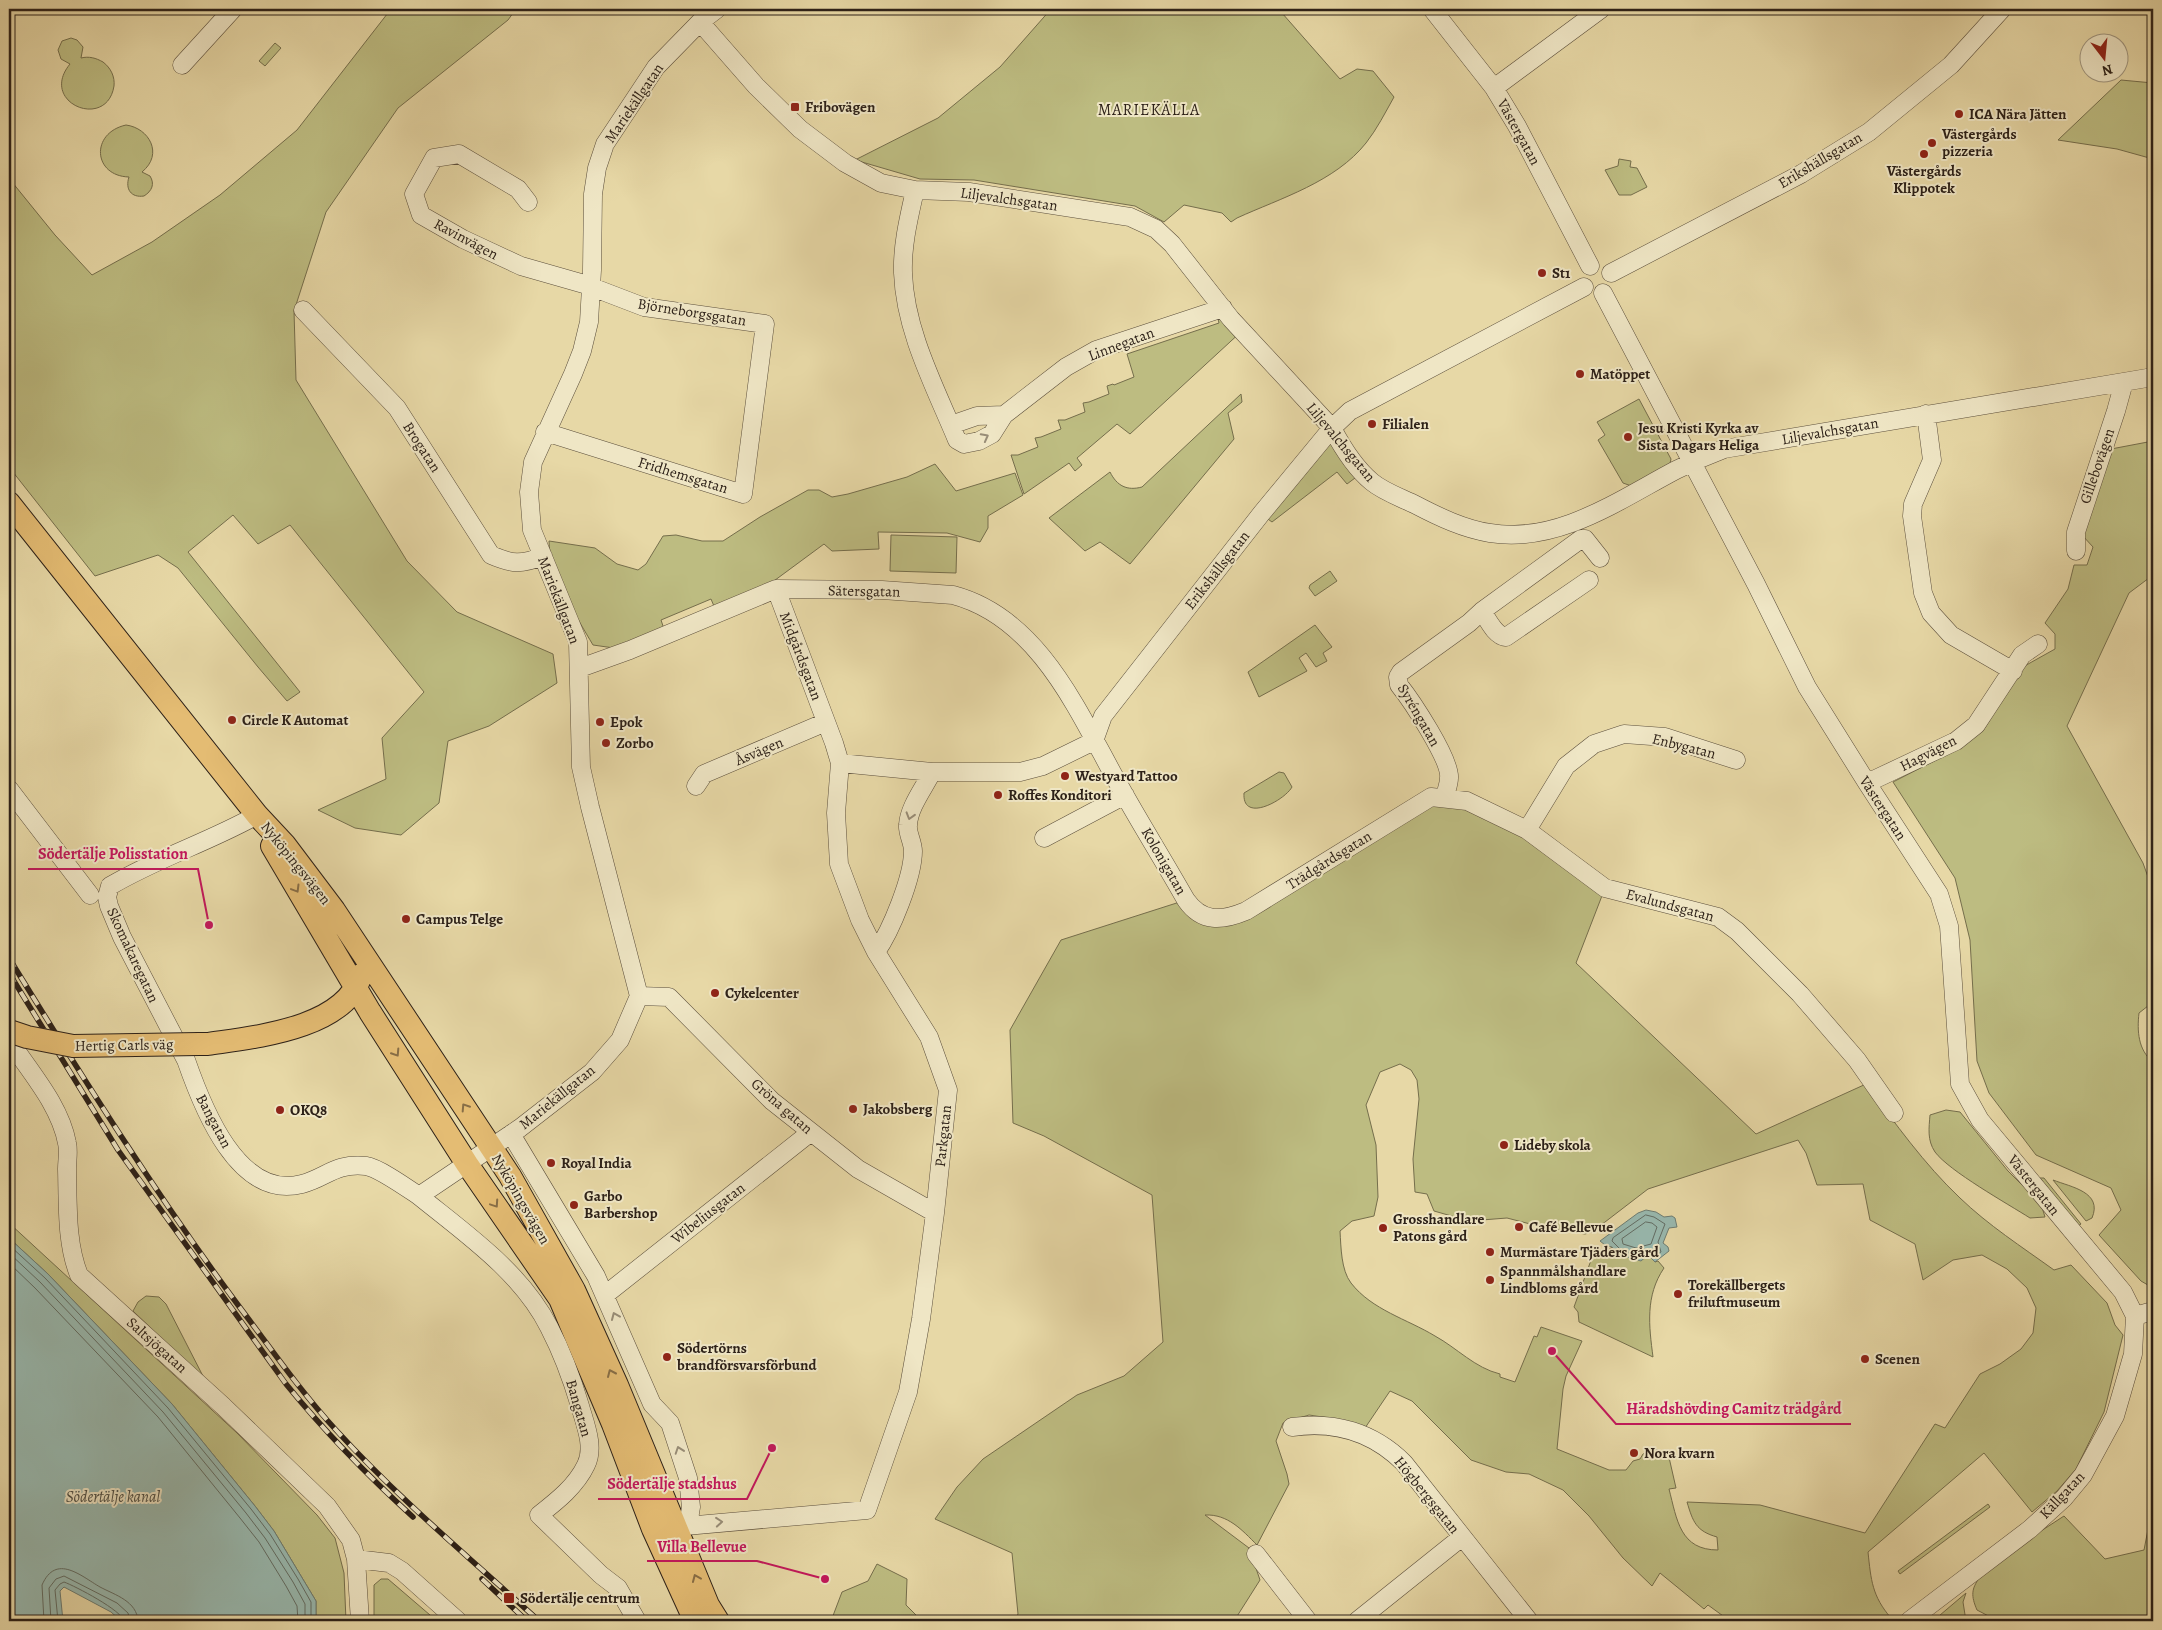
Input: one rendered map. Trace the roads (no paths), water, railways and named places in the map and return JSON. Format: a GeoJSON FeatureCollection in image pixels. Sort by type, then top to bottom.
{"type":"FeatureCollection","features":[{"type":"Feature","properties":{"kind":"main road","name":"Nyköpingsvägen"},"geometry":{"type":"LineString","coordinates":[[9,502],[257,815],[285,845],[364,954],[510,1176],[574,1290],[617,1385],[672,1527],[708,1605],[718,1621]]}},
{"type":"Feature","properties":{"kind":"main road","name":"Nyköpingsvägen"},"geometry":{"type":"LineString","coordinates":[[257,815],[281,864],[370,1012],[467,1164],[560,1299],[610,1416],[672,1527],[695,1621]]}},
{"type":"Feature","properties":{"kind":"main road","name":"Hertig Carls väg"},"geometry":{"type":"LineString","coordinates":[[9,1031],[27,1037],[73,1046],[192,1052],[241,1039],[283,1032],[308,1022],[340,1005],[355,988],[360,978],[364,954]]}},
{"type":"Feature","properties":{"kind":"main road","name":"Hertig Carls väg"},"geometry":{"type":"LineString","coordinates":[[241,1039],[280,1024],[355,988]]}},
{"type":"Feature","properties":{"kind":"main road"},"geometry":{"type":"LineString","coordinates":[[355,988],[381,993],[396,1002]]}},
{"type":"Feature","properties":{"kind":"main road","name":"Hertig Carls väg"},"geometry":{"type":"LineString","coordinates":[[329,1011],[370,1012]]}},
{"type":"Feature","properties":{"kind":"street"},"geometry":{"type":"LineString","coordinates":[[182,65],[233,9]]}},
{"type":"Feature","properties":{"kind":"street","name":"Mariekällgatan"},"geometry":{"type":"LineString","coordinates":[[467,1164],[511,1134],[592,1072],[620,1040],[639,996],[590,806],[582,767],[578,642],[532,530],[529,492],[533,462],[582,351],[589,322],[592,287],[593,194],[597,168],[604,144],[656,67],[700,22],[717,9]]}},
{"type":"Feature","properties":{"kind":"street","name":"Västergatan"},"geometry":{"type":"LineString","coordinates":[[1432,9],[1494,88],[1517,126],[1590,266]]}},
{"type":"Feature","properties":{"kind":"street"},"geometry":{"type":"LineString","coordinates":[[1494,88],[1601,9]]}},
{"type":"Feature","properties":{"kind":"street","name":"Erikshällsgatan"},"geometry":{"type":"LineString","coordinates":[[1611,274],[1801,174],[1869,132],[1951,65],[2002,9]]}},
{"type":"Feature","properties":{"kind":"street","name":"Liljevalchsgatan"},"geometry":{"type":"LineString","coordinates":[[700,22],[756,86],[800,129],[845,163],[881,182],[915,190],[969,192],[1130,217],[1156,229],[1172,244],[1269,362],[1332,428],[1342,447],[1372,482],[1464,527],[1501,534],[1545,532],[1597,512],[1692,462],[1724,448],[2153,377]]}},
{"type":"Feature","properties":{"kind":"street","name":"Ravinvägen"},"geometry":{"type":"LineString","coordinates":[[528,202],[518,189],[459,154],[434,158],[414,194],[421,214],[462,239],[521,266],[592,287]]}},
{"type":"Feature","properties":{"kind":"street"},"geometry":{"type":"LineString","coordinates":[[915,190],[905,235],[903,272],[911,322],[923,358],[954,432],[976,416],[1004,415]]}},
{"type":"Feature","properties":{"kind":"street"},"geometry":{"type":"LineString","coordinates":[[1600,264],[1607,268],[1611,274],[1612,281],[1609,288],[1603,293],[1595,294],[1587,291],[1584,287],[1582,277],[1590,266],[1600,264]]}},
{"type":"Feature","properties":{"kind":"street","name":"Björneborgsgatan"},"geometry":{"type":"LineString","coordinates":[[592,287],[644,307],[765,324]]}},
{"type":"Feature","properties":{"kind":"street","name":"Erikshällsgatan"},"geometry":{"type":"LineString","coordinates":[[1094,741],[1103,716],[1261,514],[1332,428],[1350,411],[1584,287]]}},
{"type":"Feature","properties":{"kind":"street","name":"Västergatan"},"geometry":{"type":"LineString","coordinates":[[1603,293],[1807,687],[1938,894],[1949,926],[1960,1084],[1980,1120],[2123,1292],[2135,1316]]}},
{"type":"Feature","properties":{"kind":"street","name":"Linnegatan"},"geometry":{"type":"LineString","coordinates":[[954,432],[964,444],[979,441],[992,434],[1004,415],[1066,367],[1096,350],[1223,308]]}},
{"type":"Feature","properties":{"kind":"street","name":"Brogatan"},"geometry":{"type":"LineString","coordinates":[[303,310],[397,408],[491,555],[511,563],[532,561],[543,556]]}},
{"type":"Feature","properties":{"kind":"street","name":"Fridhemsgatan"},"geometry":{"type":"LineString","coordinates":[[545,432],[743,494],[765,324]]}},
{"type":"Feature","properties":{"kind":"street","name":"Gillebovägen"},"geometry":{"type":"LineString","coordinates":[[2076,551],[2076,532],[2124,382]]}},
{"type":"Feature","properties":{"kind":"street"},"geometry":{"type":"LineString","coordinates":[[1926,414],[1932,460],[1913,504],[1912,516],[1923,593],[1931,614],[1951,635],[2013,671]]}},
{"type":"Feature","properties":{"kind":"street","name":"Syréngatan"},"geometry":{"type":"LineString","coordinates":[[1445,797],[1450,778],[1448,767],[1442,753],[1399,685],[1398,677],[1412,663],[1470,623],[1482,611],[1580,539],[1585,539],[1600,558]]}},
{"type":"Feature","properties":{"kind":"street"},"geometry":{"type":"LineString","coordinates":[[1482,611],[1497,633],[1502,637],[1506,637],[1589,580]]}},
{"type":"Feature","properties":{"kind":"street","name":"Sätersgatan"},"geometry":{"type":"LineString","coordinates":[[580,668],[630,650],[776,589],[882,590],[953,594],[965,598],[1016,628],[1055,674],[1094,741]]}},
{"type":"Feature","properties":{"kind":"street","name":"Midgårdsgatan"},"geometry":{"type":"LineString","coordinates":[[776,589],[826,722]]}},
{"type":"Feature","properties":{"kind":"street","name":"Hagvägen"},"geometry":{"type":"LineString","coordinates":[[1867,783],[1956,741],[1976,724],[2022,655],[2038,644]]}},
{"type":"Feature","properties":{"kind":"street","name":"Parkgatan"},"geometry":{"type":"LineString","coordinates":[[672,1527],[867,1510],[908,1392],[921,1320],[948,1090],[929,1037],[876,952],[860,920],[839,864],[836,813],[840,763],[826,722]]}},
{"type":"Feature","properties":{"kind":"street","name":"Åsvägen"},"geometry":{"type":"LineString","coordinates":[[696,786],[704,774],[826,722]]}},
{"type":"Feature","properties":{"kind":"street","name":"Enbygatan"},"geometry":{"type":"LineString","coordinates":[[1527,830],[1566,766],[1594,744],[1624,734],[1665,737],[1736,760]]}},
{"type":"Feature","properties":{"kind":"street"},"geometry":{"type":"LineString","coordinates":[[840,763],[932,772],[1020,772],[1043,766],[1094,741]]}},
{"type":"Feature","properties":{"kind":"street","name":"Kolonigatan"},"geometry":{"type":"LineString","coordinates":[[1094,741],[1189,904],[1201,915],[1211,918]]}},
{"type":"Feature","properties":{"kind":"street"},"geometry":{"type":"LineString","coordinates":[[876,952],[886,938],[910,873],[913,850],[907,826],[912,810],[932,772]]}},
{"type":"Feature","properties":{"kind":"street"},"geometry":{"type":"LineString","coordinates":[[9,789],[90,895]]}},
{"type":"Feature","properties":{"kind":"street"},"geometry":{"type":"LineString","coordinates":[[1044,838],[1124,795]]}},
{"type":"Feature","properties":{"kind":"street","name":"Trädgårdsgatan"},"geometry":{"type":"LineString","coordinates":[[1211,918],[1235,916],[1246,911],[1431,797],[1445,797]]}},
{"type":"Feature","properties":{"kind":"street","name":"Evalundsgatan"},"geometry":{"type":"LineString","coordinates":[[1445,797],[1467,801],[1527,830],[1605,888],[1718,917],[1731,926],[1800,994],[1857,1060],[1894,1113]]}},
{"type":"Feature","properties":{"kind":"street","name":"Skomakaregatan"},"geometry":{"type":"LineString","coordinates":[[192,1052],[122,937],[109,906],[107,896],[110,886],[257,815]]}},
{"type":"Feature","properties":{"kind":"street","name":"Gröna gatan"},"geometry":{"type":"LineString","coordinates":[[639,996],[669,997],[772,1101],[858,1169],[935,1213]]}},
{"type":"Feature","properties":{"kind":"street","name":"Saltsjögatan"},"geometry":{"type":"LineString","coordinates":[[9,1040],[54,1108],[63,1127],[68,1145],[67,1166],[73,1259],[79,1275],[223,1406],[328,1506],[351,1540],[356,1559],[360,1621]]}},
{"type":"Feature","properties":{"kind":"street","name":"Bangatan"},"geometry":{"type":"LineString","coordinates":[[192,1052],[210,1117],[226,1148],[252,1175],[276,1186],[301,1184],[340,1166],[368,1166],[419,1196],[488,1252],[522,1287],[549,1326],[572,1382],[586,1427],[589,1453],[586,1465],[573,1484],[539,1515],[618,1588],[637,1621]]}},
{"type":"Feature","properties":{"kind":"street","name":"Wibeliusgatan"},"geometry":{"type":"LineString","coordinates":[[605,1294],[811,1132]]}},
{"type":"Feature","properties":{"kind":"street","name":"Nyköpingsvägen"},"geometry":{"type":"LineString","coordinates":[[511,1134],[569,1228],[605,1294],[652,1404],[670,1423],[688,1478],[691,1506],[672,1527]]}},
{"type":"Feature","properties":{"kind":"street"},"geometry":{"type":"LineString","coordinates":[[419,1196],[467,1164]]}},
{"type":"Feature","properties":{"kind":"street"},"geometry":{"type":"LineString","coordinates":[[2135,1316],[2153,1311]]}},
{"type":"Feature","properties":{"kind":"street","name":"Källgatan"},"geometry":{"type":"LineString","coordinates":[[1909,1621],[2030,1529],[2064,1498],[2083,1475],[2115,1416],[2134,1354],[2135,1316]]}},
{"type":"Feature","properties":{"kind":"street","name":"Högbergsgatan"},"geometry":{"type":"LineString","coordinates":[[1292,1427],[1313,1424],[1340,1427],[1361,1434],[1387,1447],[1404,1463],[1528,1621]]}},
{"type":"Feature","properties":{"kind":"street"},"geometry":{"type":"LineString","coordinates":[[1357,1621],[1462,1537]]}},
{"type":"Feature","properties":{"kind":"street"},"geometry":{"type":"LineString","coordinates":[[1256,1554],[1308,1621]]}},
{"type":"Feature","properties":{"kind":"street"},"geometry":{"type":"LineString","coordinates":[[356,1559],[389,1563],[458,1621]]}},
{"type":"Feature","properties":{"kind":"water"},"geometry":{"type":"Polygon","coordinates":[[[1646,1210],[1656,1212],[1664,1217],[1672,1216],[1675,1218],[1677,1227],[1669,1228],[1663,1243],[1668,1247],[1669,1251],[1655,1262],[1648,1255],[1641,1261],[1619,1255],[1612,1247],[1600,1241],[1638,1213],[1646,1210]]]}},
{"type":"Feature","properties":{"kind":"water","name":"Södertälje kanal"},"geometry":{"type":"Polygon","coordinates":[[[9,1238],[48,1274],[172,1404],[255,1506],[274,1531],[316,1601],[316,1621],[121,1621],[111,1612],[64,1587],[60,1591],[63,1621],[9,1621],[9,1238]]]}},
{"type":"Feature","properties":{"kind":"railway"},"geometry":{"type":"LineString","coordinates":[[9,958],[92,1092],[150,1180],[241,1309],[299,1386],[323,1416],[385,1480],[539,1621]]}},
{"type":"Feature","properties":{"kind":"railway"},"geometry":{"type":"LineString","coordinates":[[9,973],[118,1150],[286,1384],[347,1453],[413,1517]]}},
{"type":"Feature","properties":{"kind":"railway"},"geometry":{"type":"LineString","coordinates":[[482,1579],[527,1621]]}},
{"type":"Feature","properties":{"kind":"place","name":"Fribovägen"},"geometry":{"type":"Point","coordinates":[795,107]}},
{"type":"Feature","properties":{"kind":"place","name":"ICA Nära Jätten"},"geometry":{"type":"Point","coordinates":[1959,114]}},
{"type":"Feature","properties":{"kind":"place","name":"Västergårds pizzeria"},"geometry":{"type":"Point","coordinates":[1932,143]}},
{"type":"Feature","properties":{"kind":"place","name":"Västergårds Klippotek"},"geometry":{"type":"Point","coordinates":[1924,154]}},
{"type":"Feature","properties":{"kind":"place","name":"St1"},"geometry":{"type":"Point","coordinates":[1542,273]}},
{"type":"Feature","properties":{"kind":"place","name":"Matöppet"},"geometry":{"type":"Point","coordinates":[1580,374]}},
{"type":"Feature","properties":{"kind":"place","name":"Filialen"},"geometry":{"type":"Point","coordinates":[1372,424]}},
{"type":"Feature","properties":{"kind":"place","name":"Jesu Kristi Kyrka av Sista Dagars Heliga"},"geometry":{"type":"Point","coordinates":[1628,437]}},
{"type":"Feature","properties":{"kind":"place","name":"Circle K Automat"},"geometry":{"type":"Point","coordinates":[232,720]}},
{"type":"Feature","properties":{"kind":"place","name":"Epok"},"geometry":{"type":"Point","coordinates":[600,722]}},
{"type":"Feature","properties":{"kind":"place","name":"Zorbo"},"geometry":{"type":"Point","coordinates":[606,743]}},
{"type":"Feature","properties":{"kind":"place","name":"Westyard Tattoo"},"geometry":{"type":"Point","coordinates":[1065,776]}},
{"type":"Feature","properties":{"kind":"place","name":"Roffes Konditori"},"geometry":{"type":"Point","coordinates":[998,795]}},
{"type":"Feature","properties":{"kind":"place","name":"Campus Telge"},"geometry":{"type":"Point","coordinates":[406,919]}},
{"type":"Feature","properties":{"kind":"place","name":"Södertälje Polisstation"},"geometry":{"type":"Point","coordinates":[209,925]}},
{"type":"Feature","properties":{"kind":"place","name":"Cykelcenter"},"geometry":{"type":"Point","coordinates":[715,993]}},
{"type":"Feature","properties":{"kind":"place","name":"Jakobsberg"},"geometry":{"type":"Point","coordinates":[853,1109]}},
{"type":"Feature","properties":{"kind":"place","name":"OKQ8"},"geometry":{"type":"Point","coordinates":[280,1110]}},
{"type":"Feature","properties":{"kind":"place","name":"Lideby skola"},"geometry":{"type":"Point","coordinates":[1504,1145]}},
{"type":"Feature","properties":{"kind":"place","name":"Royal India"},"geometry":{"type":"Point","coordinates":[551,1163]}},
{"type":"Feature","properties":{"kind":"place","name":"Garbo Barbershop"},"geometry":{"type":"Point","coordinates":[574,1205]}},
{"type":"Feature","properties":{"kind":"place","name":"Café Bellevue"},"geometry":{"type":"Point","coordinates":[1519,1227]}},
{"type":"Feature","properties":{"kind":"place","name":"Grosshandlare Patons gård"},"geometry":{"type":"Point","coordinates":[1383,1228]}},
{"type":"Feature","properties":{"kind":"place","name":"Murmästare Tjäders gård"},"geometry":{"type":"Point","coordinates":[1490,1252]}},
{"type":"Feature","properties":{"kind":"place","name":"Spannmålshandlare Lindbloms gård"},"geometry":{"type":"Point","coordinates":[1490,1280]}},
{"type":"Feature","properties":{"kind":"place","name":"Torekällbergets friluftmuseum"},"geometry":{"type":"Point","coordinates":[1678,1294]}},
{"type":"Feature","properties":{"kind":"place","name":"Häradshövding Camitz trädgård"},"geometry":{"type":"Point","coordinates":[1552,1351]}},
{"type":"Feature","properties":{"kind":"place","name":"Södertörns brandförsvarsförbund"},"geometry":{"type":"Point","coordinates":[667,1357]}},
{"type":"Feature","properties":{"kind":"place","name":"Scenen"},"geometry":{"type":"Point","coordinates":[1865,1359]}},
{"type":"Feature","properties":{"kind":"place","name":"Södertälje stadshus"},"geometry":{"type":"Point","coordinates":[772,1448]}},
{"type":"Feature","properties":{"kind":"place","name":"Nora kvarn"},"geometry":{"type":"Point","coordinates":[1634,1453]}},
{"type":"Feature","properties":{"kind":"place","name":"Villa Bellevue"},"geometry":{"type":"Point","coordinates":[825,1579]}},
{"type":"Feature","properties":{"kind":"place","name":"Södertälje centrum"},"geometry":{"type":"Point","coordinates":[509,1598]}},
{"type":"Feature","properties":{"kind":"district","name":"MARIEKÄLLA"},"geometry":{"type":"Point","coordinates":[1149,109]}}]}
